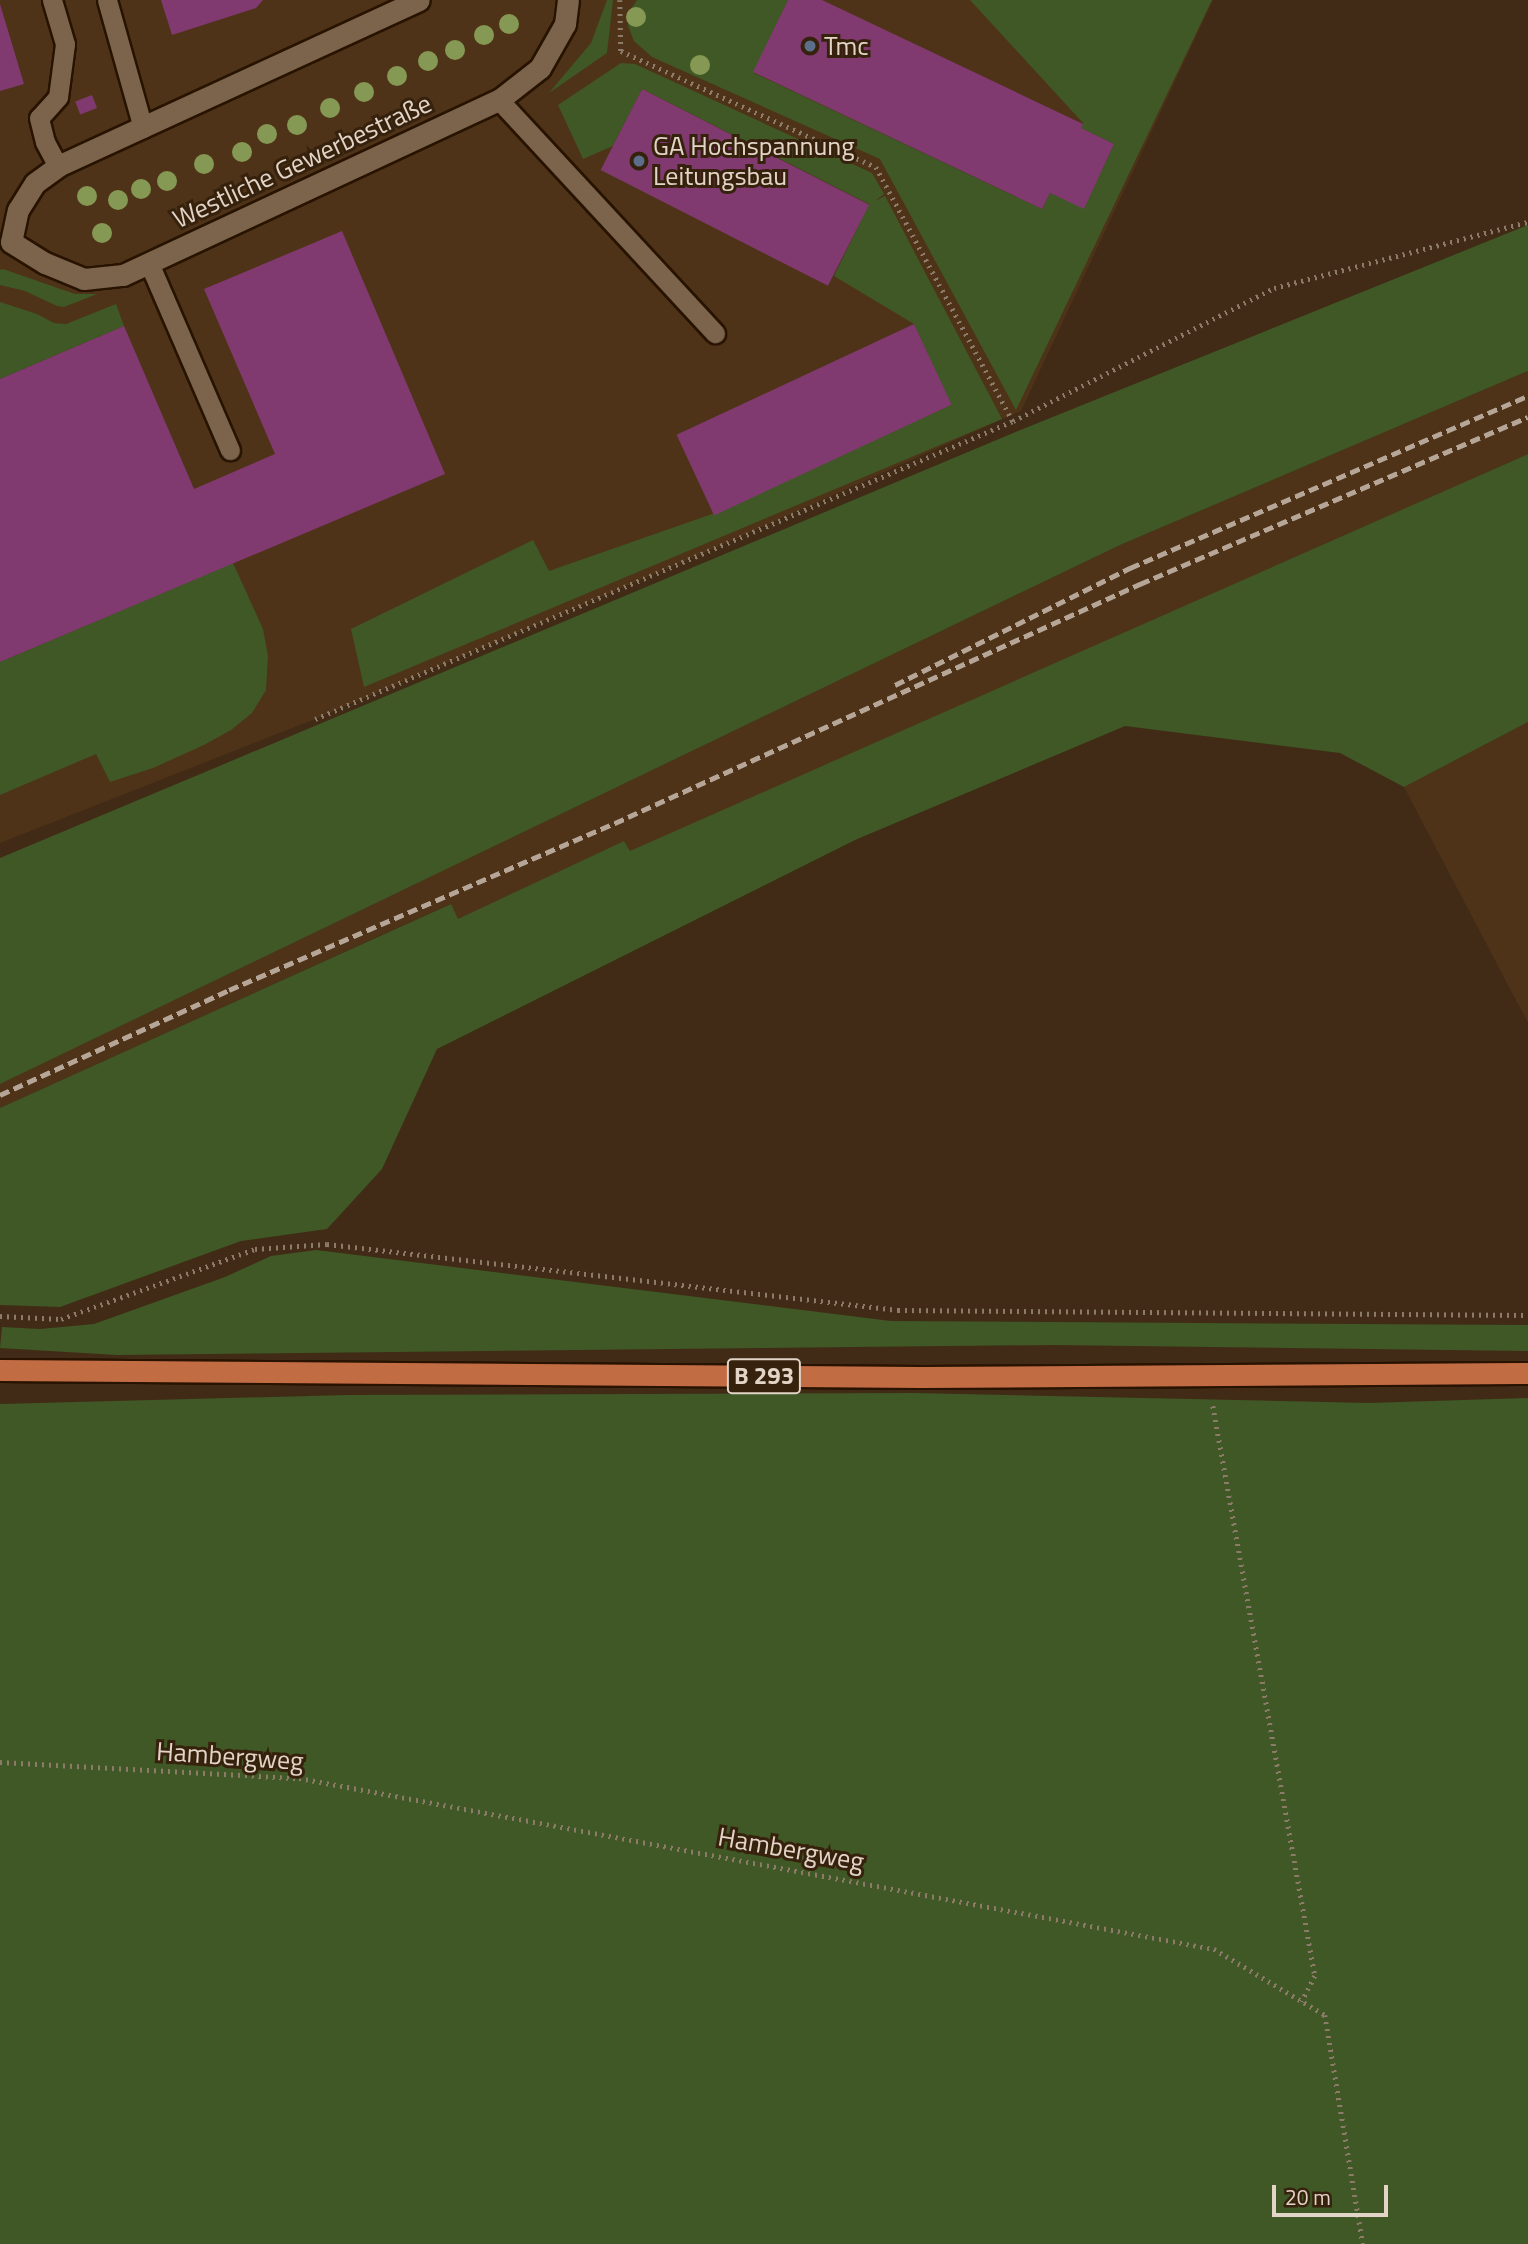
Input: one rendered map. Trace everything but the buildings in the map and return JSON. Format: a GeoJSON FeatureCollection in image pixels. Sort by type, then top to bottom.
{"type":"FeatureCollection","features":[{"type":"Feature","properties":{"kind":"main road","name":"B 293"},"geometry":{"type":"LineString","coordinates":[[0,1370],[921,1377],[1528,1373]]}},
{"type":"Feature","properties":{"kind":"street","name":"Westliche Gewerbestraße"},"geometry":{"type":"LineString","coordinates":[[419,0],[58,166],[35,183],[18,210],[6,245],[84,279],[122,275],[499,100],[540,68],[565,24],[568,0]]}},
{"type":"Feature","properties":{"kind":"lane"},"geometry":{"type":"LineString","coordinates":[[52,0],[65,44],[58,97],[39,118],[45,142],[58,166]]}},
{"type":"Feature","properties":{"kind":"lane"},"geometry":{"type":"LineString","coordinates":[[107,0],[143,128]]}},
{"type":"Feature","properties":{"kind":"lane"},"geometry":{"type":"LineString","coordinates":[[499,100],[715,333]]}},
{"type":"Feature","properties":{"kind":"lane"},"geometry":{"type":"LineString","coordinates":[[149,263],[230,450]]}},
{"type":"Feature","properties":{"kind":"path"},"geometry":{"type":"LineString","coordinates":[[620,0],[621,51],[876,167],[1013,421]]}},
{"type":"Feature","properties":{"kind":"path"},"geometry":{"type":"LineString","coordinates":[[315,719],[1013,421],[1274,288],[1528,222]]}},
{"type":"Feature","properties":{"kind":"path"},"geometry":{"type":"LineString","coordinates":[[0,1316],[61,1319],[255,1249],[327,1244],[898,1310],[1528,1315]]}},
{"type":"Feature","properties":{"kind":"path"},"geometry":{"type":"LineString","coordinates":[[1219,1437],[1315,1976],[1302,2002]]}},
{"type":"Feature","properties":{"kind":"path","name":"Hambergweg"},"geometry":{"type":"LineString","coordinates":[[0,1762],[299,1779],[1214,1949],[1325,2015],[1363,2244]]}},
{"type":"Feature","properties":{"kind":"shaded area"},"geometry":{"type":"Polygon","coordinates":[[[0,0],[1213,0],[1021,411],[699,555],[315,719],[0,843],[0,0]]]}},
{"type":"Feature","properties":{"kind":"shaded area"},"geometry":{"type":"Polygon","coordinates":[[[1528,371],[1528,454],[630,852],[624,841],[458,920],[450,904],[0,1108],[0,1084],[1120,545],[1528,371]]]}},
{"type":"Feature","properties":{"kind":"shaded area"},"geometry":{"type":"Polygon","coordinates":[[[1528,722],[1528,1023],[1404,787],[1528,722]]]}},
{"type":"Feature","properties":{"kind":"green space"},"geometry":{"type":"Polygon","coordinates":[[[607,0],[613,0],[607,53],[549,93],[591,43],[607,0]]]}},
{"type":"Feature","properties":{"kind":"green space"},"geometry":{"type":"Polygon","coordinates":[[[637,0],[788,0],[754,73],[1042,209],[1050,193],[1084,208],[1114,144],[1081,128],[1083,123],[970,0],[1212,0],[1016,410],[880,159],[652,57],[634,41],[628,26],[629,12],[637,0]]]}},
{"type":"Feature","properties":{"kind":"green space"},"geometry":{"type":"Polygon","coordinates":[[[621,63],[635,64],[872,173],[884,194],[875,201],[885,196],[1002,419],[364,687],[351,629],[533,540],[549,571],[712,514],[951,405],[914,324],[834,276],[869,204],[642,89],[613,146],[583,159],[558,105],[621,63]]]}},
{"type":"Feature","properties":{"kind":"green space"},"geometry":{"type":"Polygon","coordinates":[[[1528,225],[1528,371],[1120,545],[0,1084],[0,858],[1018,431],[1528,225]]]}},
{"type":"Feature","properties":{"kind":"green space"},"geometry":{"type":"Polygon","coordinates":[[[0,270],[75,294],[97,294],[64,307],[57,306],[25,291],[0,285],[0,270]]]}},
{"type":"Feature","properties":{"kind":"green space"},"geometry":{"type":"Polygon","coordinates":[[[0,302],[37,314],[54,323],[66,324],[116,304],[124,326],[0,379],[0,302]]]}},
{"type":"Feature","properties":{"kind":"green space"},"geometry":{"type":"Polygon","coordinates":[[[1528,454],[1528,722],[1404,787],[1340,753],[1125,726],[855,840],[437,1049],[382,1169],[327,1229],[241,1241],[60,1307],[0,1305],[0,1108],[451,904],[458,919],[624,841],[630,851],[1528,454]]]}},
{"type":"Feature","properties":{"kind":"green space"},"geometry":{"type":"Polygon","coordinates":[[[233,563],[263,629],[268,656],[266,690],[252,713],[231,730],[204,745],[153,768],[110,782],[96,754],[0,795],[0,662],[233,563]]]}},
{"type":"Feature","properties":{"kind":"green space"},"geometry":{"type":"Polygon","coordinates":[[[316,1250],[891,1321],[1528,1325],[1528,1351],[1053,1345],[117,1355],[0,1348],[2,1327],[40,1329],[94,1324],[225,1277],[271,1256],[316,1250]]]}},
{"type":"Feature","properties":{"kind":"green space"},"geometry":{"type":"Polygon","coordinates":[[[914,1393],[1369,1403],[1528,1398],[1528,2244],[0,2244],[0,1404],[347,1395],[914,1393]]]}},
{"type":"Feature","properties":{"kind":"railway"},"geometry":{"type":"LineString","coordinates":[[895,685],[1130,568],[1528,396]]}},
{"type":"Feature","properties":{"kind":"railway"},"geometry":{"type":"LineString","coordinates":[[0,1095],[229,990],[628,817],[1140,584],[1528,417]]}},
{"type":"Feature","properties":{"kind":"place","name":"Tmc"},"geometry":{"type":"Point","coordinates":[810,46]}},
{"type":"Feature","properties":{"kind":"place","name":"GA Hochspannung Leitungsbau"},"geometry":{"type":"Point","coordinates":[639,161]}}]}
